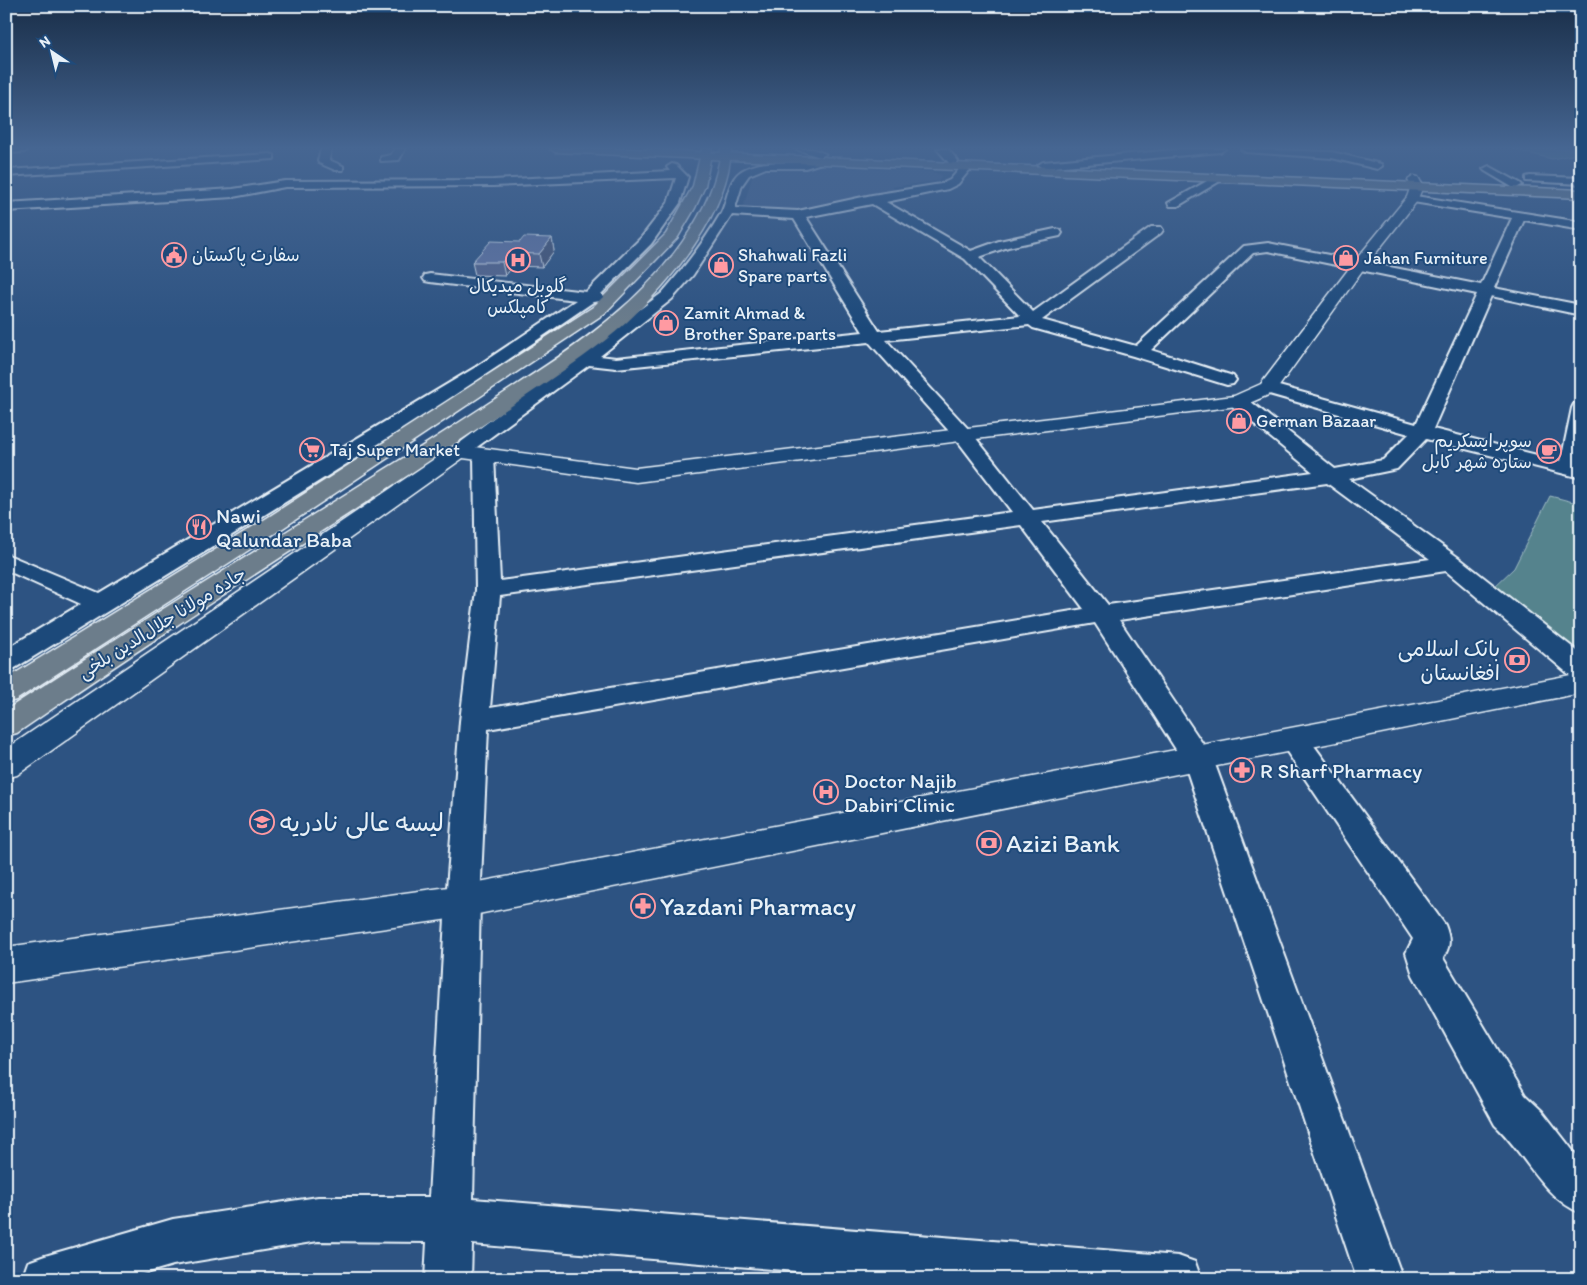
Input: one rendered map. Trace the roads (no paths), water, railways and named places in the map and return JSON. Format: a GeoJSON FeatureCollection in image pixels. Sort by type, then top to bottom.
{"type":"FeatureCollection","features":[{"type":"Feature","properties":{"kind":"main road","name":"جاده مولانا جلال‌الدین بلخی"},"geometry":{"type":"LineString","coordinates":[[6,693],[532,356],[599,310],[600,298],[671,237],[688,209]]}},
{"type":"Feature","properties":{"kind":"main road","name":"جاده مولانا جلال‌الدین بلخی"},"geometry":{"type":"LineString","coordinates":[[6,725],[92,667],[464,429],[556,367],[618,321],[651,289],[680,256],[704,220],[707,209]]}},
{"type":"Feature","properties":{"kind":"main road"},"geometry":{"type":"LineString","coordinates":[[6,766],[471,453],[636,475],[1238,401],[1268,388],[1399,209]]}},
{"type":"Feature","properties":{"kind":"main road"},"geometry":{"type":"LineString","coordinates":[[6,965],[463,901],[1581,683]]}},
{"type":"Feature","properties":{"kind":"street"},"geometry":{"type":"LineString","coordinates":[[6,661],[600,298],[669,209]]}},
{"type":"Feature","properties":{"kind":"street"},"geometry":{"type":"LineString","coordinates":[[448,1279],[452,1220],[463,901],[474,721],[488,590],[471,453],[667,296],[688,272],[728,211],[798,215],[826,209]]}},
{"type":"Feature","properties":{"kind":"street"},"geometry":{"type":"LineString","coordinates":[[889,209],[970,256],[1032,320],[1054,330],[1139,352],[1227,380]]}},
{"type":"Feature","properties":{"kind":"street"},"geometry":{"type":"LineString","coordinates":[[1496,209],[1581,226]]}},
{"type":"Feature","properties":{"kind":"street"},"geometry":{"type":"LineString","coordinates":[[798,215],[875,338],[964,436],[1102,614],[1198,758],[1380,1279]]}},
{"type":"Feature","properties":{"kind":"street"},"geometry":{"type":"LineString","coordinates":[[488,590],[1331,476],[1390,464],[1422,432],[1520,215]]}},
{"type":"Feature","properties":{"kind":"street"},"geometry":{"type":"LineString","coordinates":[[585,360],[616,363],[875,338],[1032,320],[1156,230]]}},
{"type":"Feature","properties":{"kind":"street"},"geometry":{"type":"LineString","coordinates":[[970,256],[1004,244],[1055,233]]}},
{"type":"Feature","properties":{"kind":"street"},"geometry":{"type":"LineString","coordinates":[[1139,352],[1249,249],[1256,246],[1581,310]]}},
{"type":"Feature","properties":{"kind":"street"},"geometry":{"type":"LineString","coordinates":[[430,278],[600,298]]}},
{"type":"Feature","properties":{"kind":"street"},"geometry":{"type":"LineString","coordinates":[[1268,388],[1422,432],[1575,471],[1581,408]]}},
{"type":"Feature","properties":{"kind":"street"},"geometry":{"type":"LineString","coordinates":[[1238,401],[1331,476],[1451,564],[1581,669]]}},
{"type":"Feature","properties":{"kind":"street"},"geometry":{"type":"LineString","coordinates":[[6,562],[102,604]]}},
{"type":"Feature","properties":{"kind":"street"},"geometry":{"type":"LineString","coordinates":[[474,721],[1102,614],[1451,564]]}},
{"type":"Feature","properties":{"kind":"street"},"geometry":{"type":"LineString","coordinates":[[1294,740],[1432,937],[1432,945],[1424,953],[1426,963],[1510,1110],[1527,1126],[1557,1168],[1581,1191]]}},
{"type":"Feature","properties":{"kind":"street"},"geometry":{"type":"LineString","coordinates":[[45,1279],[174,1242],[318,1218],[452,1220],[1178,1279]]}},
{"type":"Feature","properties":{"kind":"place","name":"سفارت پاکستان"},"geometry":{"type":"Point","coordinates":[174,255]}},
{"type":"Feature","properties":{"kind":"place","name":"Jahan Furniture"},"geometry":{"type":"Point","coordinates":[1346,258]}},
{"type":"Feature","properties":{"kind":"place","name":"گلوبل میدیکال کامپلکس"},"geometry":{"type":"Point","coordinates":[518,260]}},
{"type":"Feature","properties":{"kind":"place","name":"Shahwali Fazli Spare parts"},"geometry":{"type":"Point","coordinates":[721,265]}},
{"type":"Feature","properties":{"kind":"place","name":"Zamit Ahmad & Brother Spare parts"},"geometry":{"type":"Point","coordinates":[666,323]}},
{"type":"Feature","properties":{"kind":"place","name":"German Bazaar"},"geometry":{"type":"Point","coordinates":[1239,421]}},
{"type":"Feature","properties":{"kind":"place","name":"Taj Super Market"},"geometry":{"type":"Point","coordinates":[312,450]}},
{"type":"Feature","properties":{"kind":"place","name":"سوپر ایسکریم ستاره شهر کابل"},"geometry":{"type":"Point","coordinates":[1549,451]}},
{"type":"Feature","properties":{"kind":"place","name":"Nawi Qalundar Baba"},"geometry":{"type":"Point","coordinates":[199,527]}},
{"type":"Feature","properties":{"kind":"place","name":"بانک اسلامی افغانستان"},"geometry":{"type":"Point","coordinates":[1517,660]}},
{"type":"Feature","properties":{"kind":"place","name":"R Sharf Pharmacy"},"geometry":{"type":"Point","coordinates":[1242,770]}},
{"type":"Feature","properties":{"kind":"place","name":"Doctor Najib Dabiri Clinic"},"geometry":{"type":"Point","coordinates":[826,792]}},
{"type":"Feature","properties":{"kind":"place","name":"لیسه عالی نادریه"},"geometry":{"type":"Point","coordinates":[262,822]}},
{"type":"Feature","properties":{"kind":"place","name":"Azizi Bank"},"geometry":{"type":"Point","coordinates":[989,843]}},
{"type":"Feature","properties":{"kind":"place","name":"Yazdani Pharmacy"},"geometry":{"type":"Point","coordinates":[643,906]}}]}
